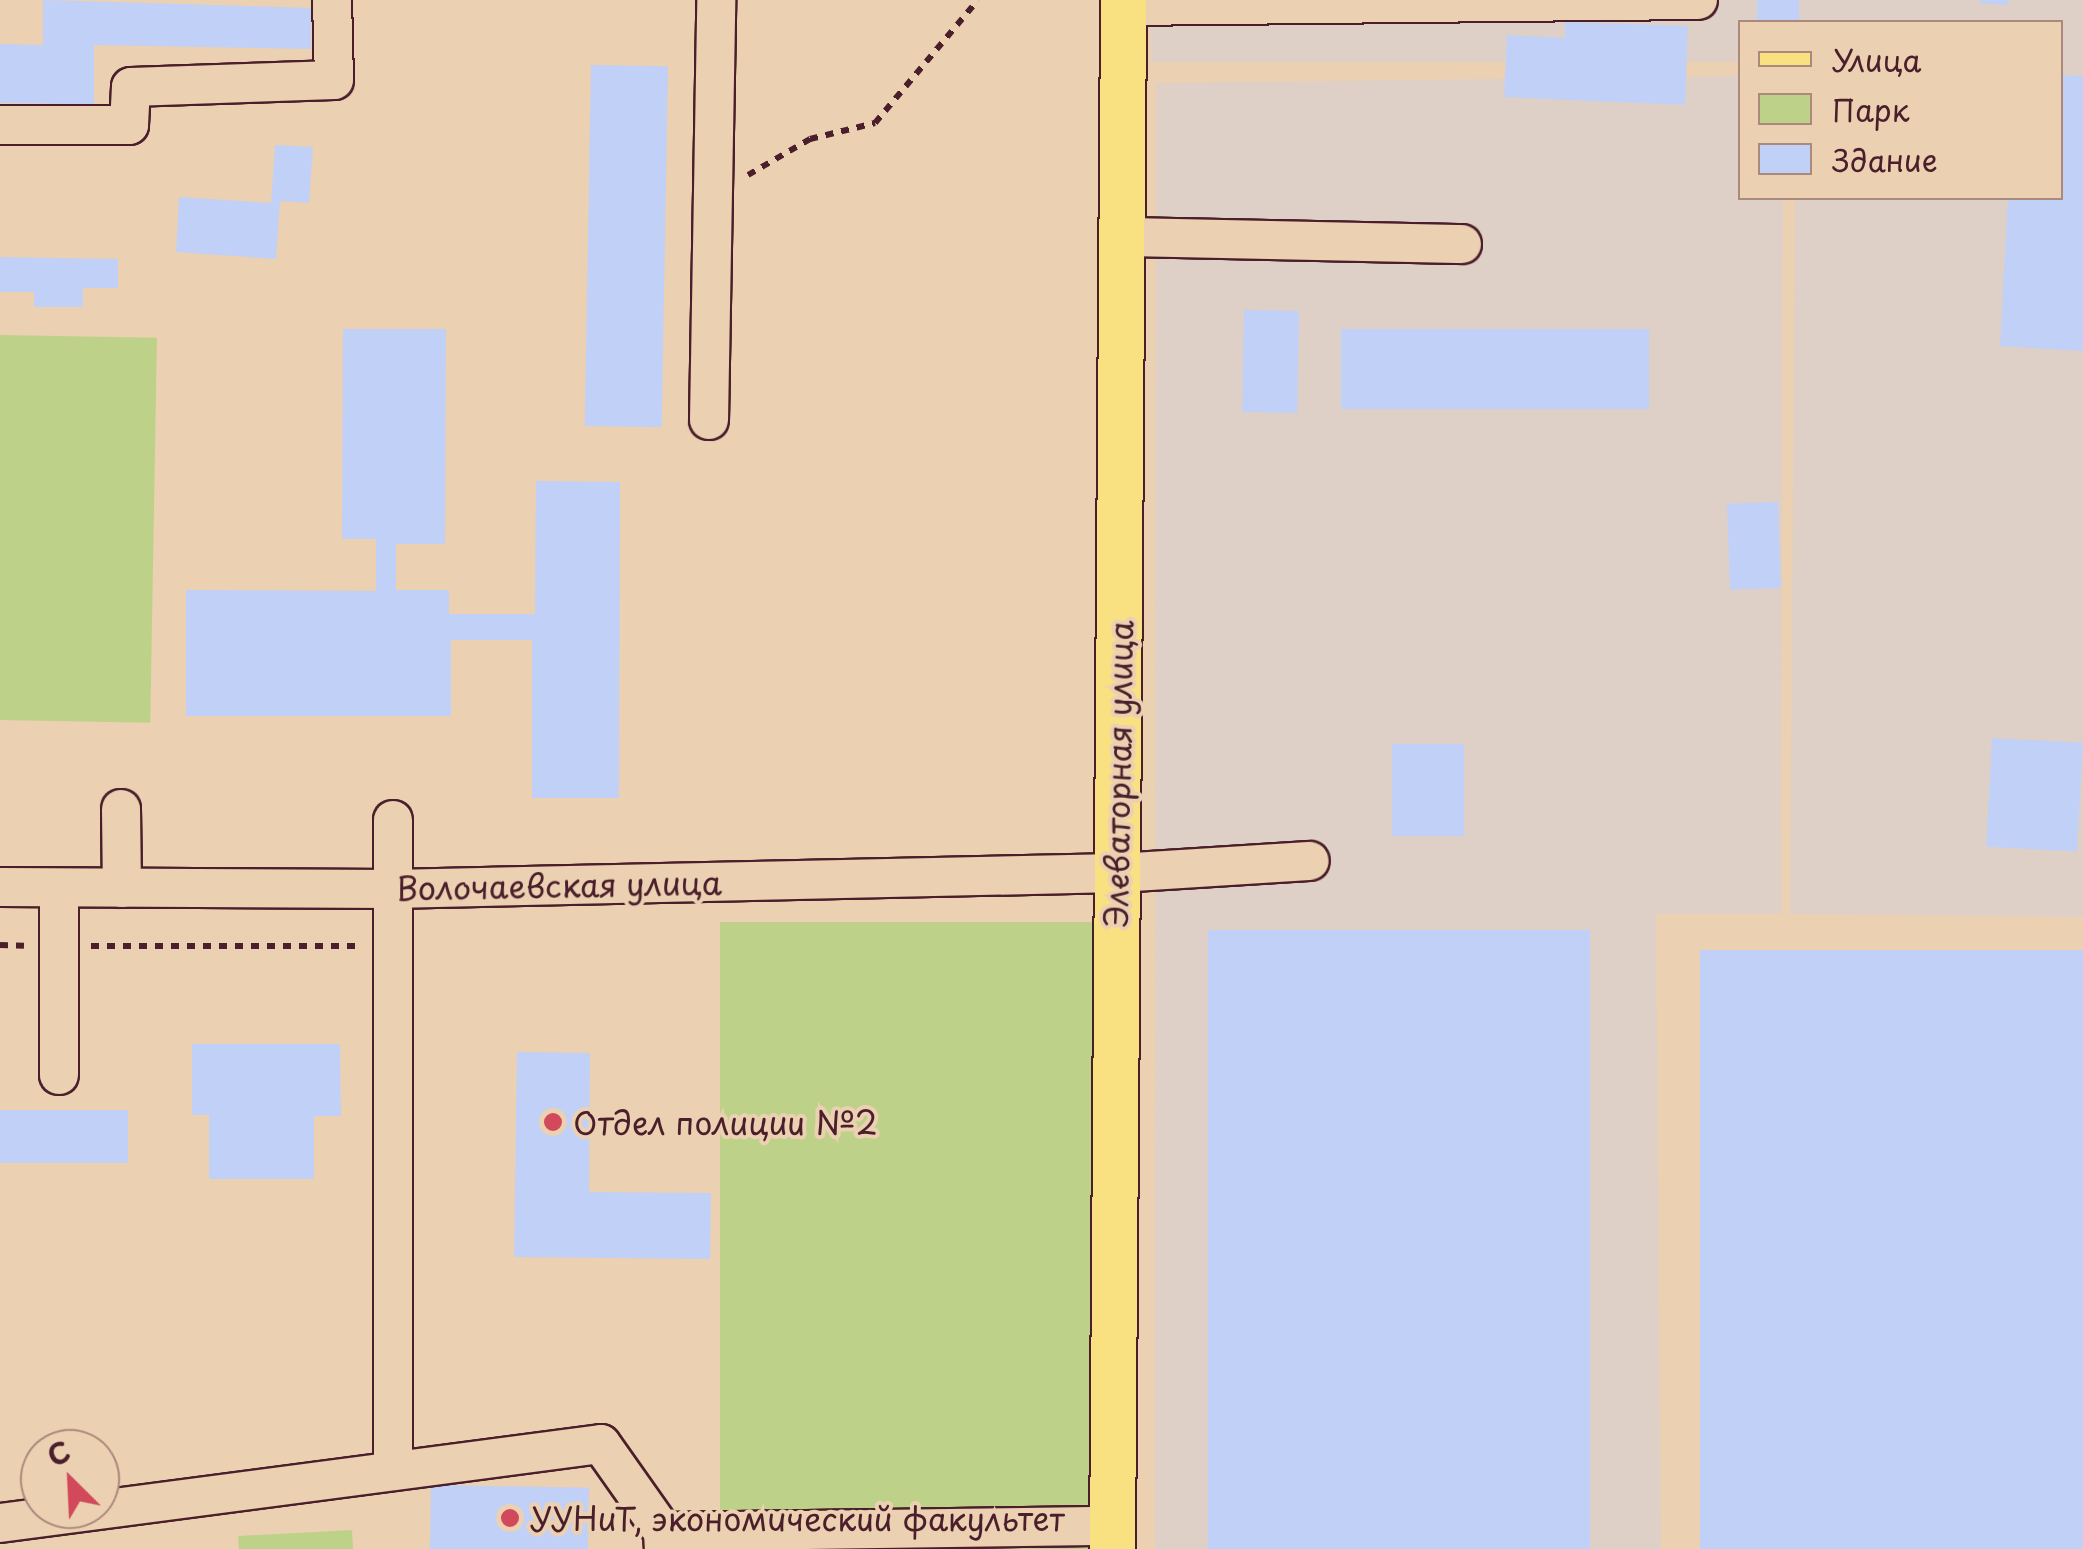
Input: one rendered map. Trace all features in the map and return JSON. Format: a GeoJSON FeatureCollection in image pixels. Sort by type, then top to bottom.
{"type":"FeatureCollection","features":[{"type":"Feature","properties":{"kind":"main road","name":"Элеваторная улица"},"geometry":{"type":"LineString","coordinates":[[1112,1538],[1124,3]]}},
{"type":"Feature","properties":{"kind":"street"},"geometry":{"type":"LineString","coordinates":[[0,124],[130,125],[131,86],[334,80],[332,0]]}},
{"type":"Feature","properties":{"kind":"street"},"geometry":{"type":"LineString","coordinates":[[708,420],[716,0]]}},
{"type":"Feature","properties":{"kind":"street"},"geometry":{"type":"LineString","coordinates":[[1124,3],[1698,0]]}},
{"type":"Feature","properties":{"kind":"street"},"geometry":{"type":"LineString","coordinates":[[1124,237],[1462,244]]}},
{"type":"Feature","properties":{"kind":"street"},"geometry":{"type":"LineString","coordinates":[[122,809],[122,888]]}},
{"type":"Feature","properties":{"kind":"street"},"geometry":{"type":"LineString","coordinates":[[392,1471],[393,820]]}},
{"type":"Feature","properties":{"kind":"street","name":"Волочаевская улица"},"geometry":{"type":"LineString","coordinates":[[0,887],[392,889],[1117,873],[1310,861]]}},
{"type":"Feature","properties":{"kind":"street"},"geometry":{"type":"LineString","coordinates":[[59,888],[59,1075]]}},
{"type":"Feature","properties":{"kind":"street"},"geometry":{"type":"LineString","coordinates":[[0,1523],[601,1444],[664,1541],[1112,1538]]}},
{"type":"Feature","properties":{"kind":"path"},"geometry":{"type":"LineString","coordinates":[[712,196],[810,139],[876,123],[978,0]]}},
{"type":"Feature","properties":{"kind":"path"},"geometry":{"type":"LineString","coordinates":[[0,946],[392,946]]}},
{"type":"Feature","properties":{"kind":"shaded area"},"geometry":{"type":"Polygon","coordinates":[[[1150,0],[2083,0],[2083,917],[1790,914],[1795,200],[2063,200],[2063,20],[1738,20],[1738,62],[1151,62],[1150,0]]]}},
{"type":"Feature","properties":{"kind":"shaded area"},"geometry":{"type":"Polygon","coordinates":[[[1738,76],[1738,200],[1783,200],[1781,914],[1656,914],[1661,1549],[1155,1549],[1156,83],[1738,76]]]}},
{"type":"Feature","properties":{"kind":"green space"},"geometry":{"type":"Polygon","coordinates":[[[0,335],[157,338],[150,723],[0,720],[0,335]]]}},
{"type":"Feature","properties":{"kind":"green space"},"geometry":{"type":"Polygon","coordinates":[[[720,922],[1106,922],[1106,1549],[720,1549],[720,922]]]}},
{"type":"Feature","properties":{"kind":"green space"},"geometry":{"type":"Polygon","coordinates":[[[352,1530],[353,1549],[239,1549],[238,1536],[352,1530]]]}},
{"type":"Feature","properties":{"kind":"building"},"geometry":{"type":"Polygon","coordinates":[[[43,0],[311,8],[311,49],[94,45],[94,104],[0,103],[0,44],[43,45],[43,0]]]}},
{"type":"Feature","properties":{"kind":"building"},"geometry":{"type":"Polygon","coordinates":[[[1757,0],[1799,0],[1799,20],[1757,20],[1757,0]]]}},
{"type":"Feature","properties":{"kind":"building"},"geometry":{"type":"Polygon","coordinates":[[[2009,0],[2008,5],[1979,3],[2009,0]]]}},
{"type":"Feature","properties":{"kind":"building"},"geometry":{"type":"Polygon","coordinates":[[[1565,22],[1688,26],[1685,105],[1504,97],[1507,35],[1565,38],[1565,22]]]}},
{"type":"Feature","properties":{"kind":"building"},"geometry":{"type":"Polygon","coordinates":[[[591,65],[668,66],[662,427],[585,426],[591,65]]]}},
{"type":"Feature","properties":{"kind":"building"},"geometry":{"type":"Polygon","coordinates":[[[2063,75],[2083,76],[2083,351],[2000,346],[2008,200],[2063,200],[2063,75]]]}},
{"type":"Feature","properties":{"kind":"building"},"geometry":{"type":"Polygon","coordinates":[[[275,145],[313,147],[309,203],[280,201],[276,259],[176,252],[179,197],[271,203],[275,145]]]}},
{"type":"Feature","properties":{"kind":"building"},"geometry":{"type":"Polygon","coordinates":[[[0,257],[118,259],[118,288],[83,288],[83,307],[34,307],[34,292],[0,292],[0,257]]]}},
{"type":"Feature","properties":{"kind":"building"},"geometry":{"type":"Polygon","coordinates":[[[1244,310],[1299,311],[1297,413],[1242,412],[1244,310]]]}},
{"type":"Feature","properties":{"kind":"building"},"geometry":{"type":"Polygon","coordinates":[[[343,329],[446,329],[445,544],[396,544],[396,590],[449,590],[449,614],[535,614],[536,481],[620,482],[619,798],[532,798],[532,640],[451,640],[451,716],[186,716],[186,590],[376,591],[376,539],[342,539],[343,329]]]}},
{"type":"Feature","properties":{"kind":"building"},"geometry":{"type":"Polygon","coordinates":[[[1341,329],[1649,329],[1649,409],[1341,409],[1341,329]]]}},
{"type":"Feature","properties":{"kind":"building"},"geometry":{"type":"Polygon","coordinates":[[[1778,502],[1781,588],[1730,590],[1727,504],[1778,502]]]}},
{"type":"Feature","properties":{"kind":"building"},"geometry":{"type":"Polygon","coordinates":[[[1992,738],[2083,743],[2077,852],[1986,847],[1992,738]]]}},
{"type":"Feature","properties":{"kind":"building"},"geometry":{"type":"Polygon","coordinates":[[[1392,744],[1464,744],[1464,836],[1392,836],[1392,744]]]}},
{"type":"Feature","properties":{"kind":"building"},"geometry":{"type":"Polygon","coordinates":[[[1208,930],[1590,930],[1590,1549],[1208,1549],[1208,930]]]}},
{"type":"Feature","properties":{"kind":"building"},"geometry":{"type":"Polygon","coordinates":[[[1700,950],[2083,950],[2083,1549],[1700,1549],[1700,950]]]}},
{"type":"Feature","properties":{"kind":"building"},"geometry":{"type":"Polygon","coordinates":[[[192,1044],[340,1044],[341,1116],[314,1116],[314,1179],[209,1179],[209,1115],[192,1115],[192,1044]]]}},
{"type":"Feature","properties":{"kind":"building","name":"Отдел полиции №2"},"geometry":{"type":"Polygon","coordinates":[[[517,1052],[590,1053],[589,1192],[711,1193],[710,1259],[514,1257],[517,1052]]]}},
{"type":"Feature","properties":{"kind":"building"},"geometry":{"type":"Polygon","coordinates":[[[0,1110],[128,1110],[128,1163],[0,1163],[0,1110]]]}},
{"type":"Feature","properties":{"kind":"building","name":"УУНиТ, экономический факультет"},"geometry":{"type":"Polygon","coordinates":[[[431,1485],[589,1488],[588,1549],[430,1549],[431,1485]]]}},
{"type":"Feature","properties":{"kind":"place","name":"Отдел полиции №2"},"geometry":{"type":"Point","coordinates":[553,1122]}},
{"type":"Feature","properties":{"kind":"place","name":"УУНиТ, экономический факультет"},"geometry":{"type":"Point","coordinates":[510,1518]}}]}
